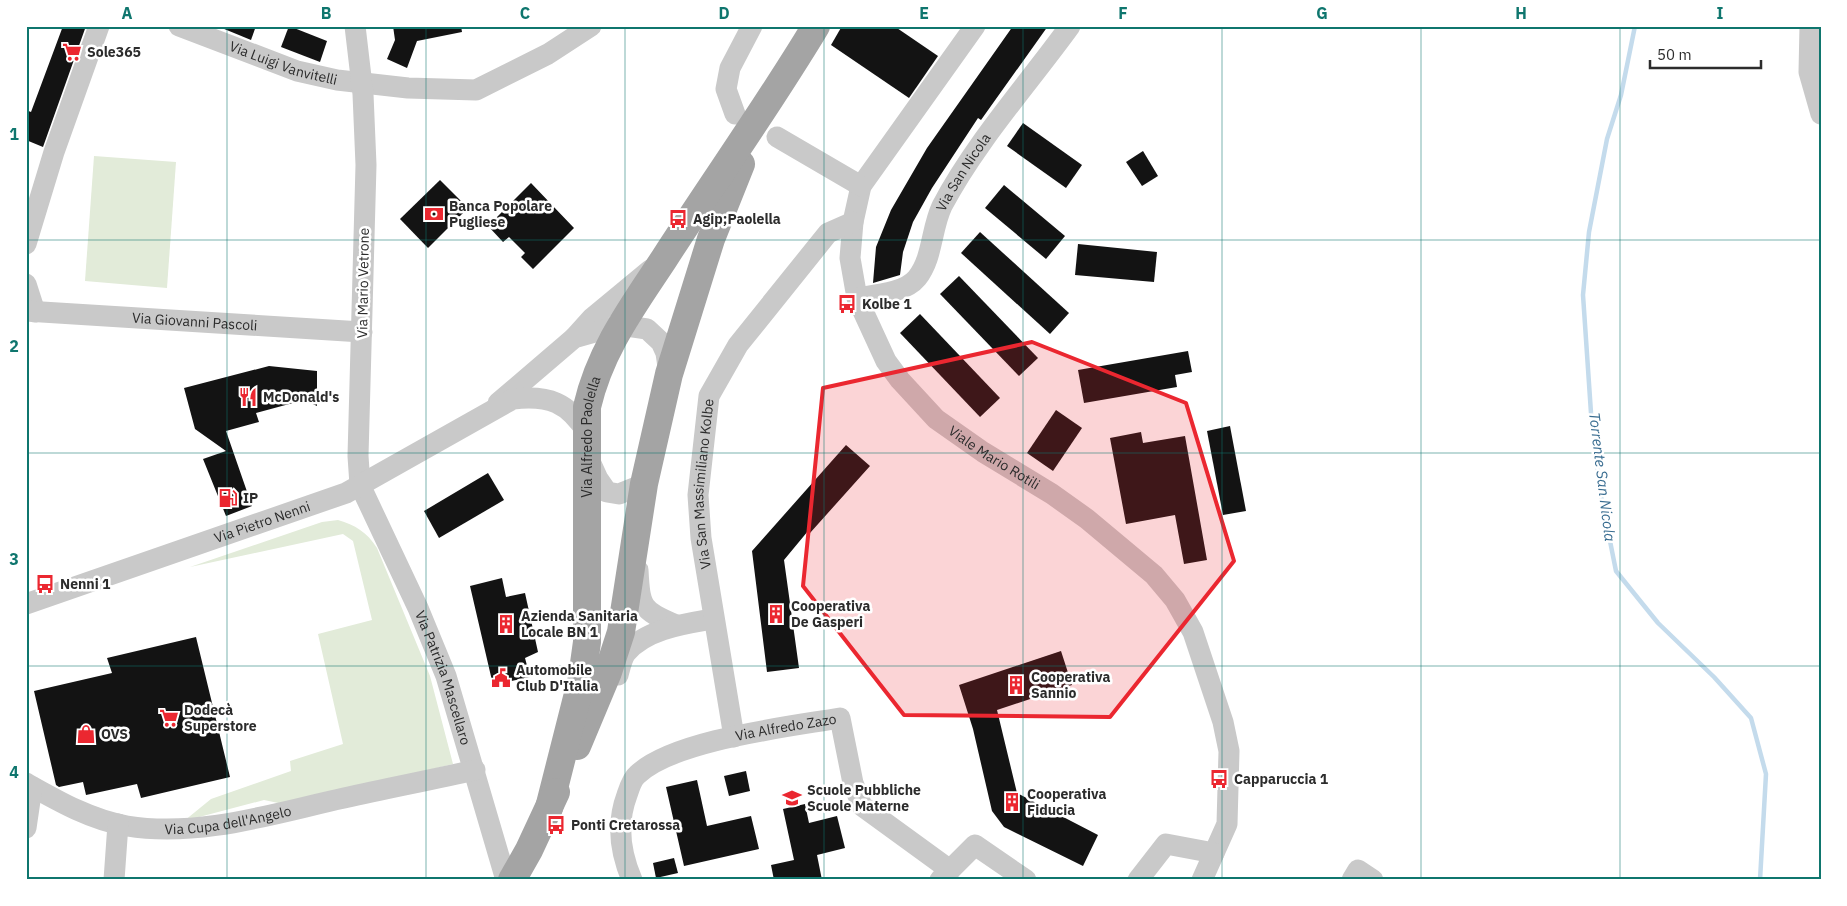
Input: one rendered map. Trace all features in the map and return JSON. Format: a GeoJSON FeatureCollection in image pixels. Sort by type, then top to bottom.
{"type":"FeatureCollection","features":[{"type":"Feature","properties":{"kind":"main road","name":"Via Alfredo Paolella"},"geometry":{"type":"LineString","coordinates":[[549,808],[582,678],[588,642],[587,406],[593,380],[620,325],[764,110],[816,26]]}},
{"type":"Feature","properties":{"kind":"main road","name":"Via Alfredo Paolella"},"geometry":{"type":"LineString","coordinates":[[512,880],[549,808],[596,703],[620,632],[636,526],[669,374],[711,239],[764,110]]}},
{"type":"Feature","properties":{"kind":"street"},"geometry":{"type":"LineString","coordinates":[[26,244],[54,152],[99,26]]}},
{"type":"Feature","properties":{"kind":"street","name":"Via Luigi Vanvitelli"},"geometry":{"type":"LineString","coordinates":[[179,26],[297,71],[337,80],[408,88],[476,90],[548,54],[591,26]]}},
{"type":"Feature","properties":{"kind":"street","name":"Via Mario Vetrone"},"geometry":{"type":"LineString","coordinates":[[355,26],[361,82],[366,165],[358,456],[360,485]]}},
{"type":"Feature","properties":{"kind":"street"},"geometry":{"type":"LineString","coordinates":[[735,114],[726,89],[730,68],[752,26]]}},
{"type":"Feature","properties":{"kind":"street","name":"Viale Mario Rotili"},"geometry":{"type":"LineString","coordinates":[[975,26],[861,186],[853,222],[850,258],[857,298],[886,361],[900,380],[936,419],[983,452],[1052,494],[1088,519],[1154,575],[1175,600],[1192,632],[1223,722],[1230,751],[1227,824],[1202,880]]}},
{"type":"Feature","properties":{"kind":"street","name":"Via San Nicola"},"geometry":{"type":"LineString","coordinates":[[857,298],[906,286],[917,279],[926,262],[934,226],[946,200],[972,158],[1070,26]]}},
{"type":"Feature","properties":{"kind":"street"},"geometry":{"type":"LineString","coordinates":[[1810,26],[1809,72],[1821,114]]}},
{"type":"Feature","properties":{"kind":"street"},"geometry":{"type":"LineString","coordinates":[[777,137],[861,186]]}},
{"type":"Feature","properties":{"kind":"street","name":"Via San Massimiliano Kolbe"},"geometry":{"type":"LineString","coordinates":[[734,737],[700,538],[698,494],[709,396],[738,345],[828,233],[853,222]]}},
{"type":"Feature","properties":{"kind":"street"},"geometry":{"type":"LineString","coordinates":[[574,338],[592,318],[664,259]]}},
{"type":"Feature","properties":{"kind":"street"},"geometry":{"type":"LineString","coordinates":[[26,284],[31,311]]}},
{"type":"Feature","properties":{"kind":"street","name":"Via Giovanni Pascoli"},"geometry":{"type":"LineString","coordinates":[[31,311],[362,332]]}},
{"type":"Feature","properties":{"kind":"street"},"geometry":{"type":"LineString","coordinates":[[620,325],[647,329],[661,342],[666,353],[669,374]]}},
{"type":"Feature","properties":{"kind":"street","name":"Via Pietro Nenni"},"geometry":{"type":"LineString","coordinates":[[487,413],[574,338],[620,325]]}},
{"type":"Feature","properties":{"kind":"street","name":"Via Pietro Nenni"},"geometry":{"type":"LineString","coordinates":[[26,604],[292,514],[346,493],[513,399],[532,397],[555,401],[578,417],[598,479],[607,492],[618,494],[644,484]]}},
{"type":"Feature","properties":{"kind":"street","name":"Via Patrizia Mascellaro"},"geometry":{"type":"LineString","coordinates":[[360,485],[418,608],[446,676],[506,880]]}},
{"type":"Feature","properties":{"kind":"street"},"geometry":{"type":"LineString","coordinates":[[636,526],[639,594],[642,604],[655,615],[676,626]]}},
{"type":"Feature","properties":{"kind":"street"},"geometry":{"type":"LineString","coordinates":[[596,703],[618,676],[624,654],[635,644],[676,626],[713,619]]}},
{"type":"Feature","properties":{"kind":"street","name":"Via Alfredo Zazo"},"geometry":{"type":"LineString","coordinates":[[632,880],[622,854],[620,826],[623,805],[635,776],[670,753],[734,737],[840,718],[853,784],[862,806],[945,875]]}},
{"type":"Feature","properties":{"kind":"street","name":"Via Cupa dell'Angelo"},"geometry":{"type":"LineString","coordinates":[[29,785],[85,813],[118,824],[153,829],[206,826],[284,813],[475,770]]}},
{"type":"Feature","properties":{"kind":"street"},"geometry":{"type":"LineString","coordinates":[[26,828],[29,785]]}},
{"type":"Feature","properties":{"kind":"street"},"geometry":{"type":"LineString","coordinates":[[114,880],[118,824]]}},
{"type":"Feature","properties":{"kind":"street"},"geometry":{"type":"LineString","coordinates":[[1138,880],[1166,844],[1214,853]]}},
{"type":"Feature","properties":{"kind":"street"},"geometry":{"type":"LineString","coordinates":[[945,875],[975,845],[1026,880]]}},
{"type":"Feature","properties":{"kind":"street"},"geometry":{"type":"LineString","coordinates":[[1352,880],[1358,870],[1373,880]]}},
{"type":"Feature","properties":{"kind":"highlighted area"},"geometry":{"type":"Polygon","coordinates":[[[1032,342],[1186,403],[1234,561],[1110,717],[904,715],[803,586],[823,388],[1032,342]]]}},
{"type":"Feature","properties":{"kind":"green space"},"geometry":{"type":"Polygon","coordinates":[[[94,156],[176,162],[167,288],[85,281],[94,156]]]}},
{"type":"Feature","properties":{"kind":"green space"},"geometry":{"type":"Polygon","coordinates":[[[338,520],[360,530],[377,548],[430,676],[453,764],[288,805],[264,800],[184,821],[211,799],[291,771],[290,761],[343,744],[318,634],[372,620],[353,541],[343,534],[190,567],[322,522],[338,520]]]}},
{"type":"Feature","properties":{"kind":"building"},"geometry":{"type":"Polygon","coordinates":[[[63,26],[86,26],[43,147],[26,140],[26,110],[31,112],[63,26]]]}},
{"type":"Feature","properties":{"kind":"building"},"geometry":{"type":"Polygon","coordinates":[[[217,26],[256,26],[251,40],[217,26]]]}},
{"type":"Feature","properties":{"kind":"building"},"geometry":{"type":"Polygon","coordinates":[[[289,26],[327,41],[320,62],[281,47],[289,26]]]}},
{"type":"Feature","properties":{"kind":"building"},"geometry":{"type":"Polygon","coordinates":[[[393,26],[461,26],[462,32],[417,41],[407,68],[387,59],[395,40],[393,26]]]}},
{"type":"Feature","properties":{"kind":"building"},"geometry":{"type":"Polygon","coordinates":[[[842,26],[894,26],[938,56],[909,98],[831,45],[842,26]]]}},
{"type":"Feature","properties":{"kind":"building"},"geometry":{"type":"Polygon","coordinates":[[[1013,26],[1048,26],[981,120],[978,118],[932,188],[913,222],[903,252],[900,275],[873,283],[876,247],[891,210],[927,148],[1013,26]]]}},
{"type":"Feature","properties":{"kind":"building"},"geometry":{"type":"Polygon","coordinates":[[[1023,123],[1082,165],[1066,188],[1007,146],[1023,123]]]}},
{"type":"Feature","properties":{"kind":"building"},"geometry":{"type":"Polygon","coordinates":[[[1143,151],[1158,176],[1142,186],[1126,162],[1143,151]]]}},
{"type":"Feature","properties":{"kind":"building","name":"Banca Popolare Pugliese"},"geometry":{"type":"Polygon","coordinates":[[[440,180],[468,208],[428,248],[400,219],[440,180]]]}},
{"type":"Feature","properties":{"kind":"building"},"geometry":{"type":"Polygon","coordinates":[[[531,183],[574,228],[533,269],[521,257],[525,253],[509,237],[503,242],[488,226],[531,183]]]}},
{"type":"Feature","properties":{"kind":"building"},"geometry":{"type":"Polygon","coordinates":[[[1004,185],[1065,236],[1046,259],[985,208],[1004,185]]]}},
{"type":"Feature","properties":{"kind":"building"},"geometry":{"type":"Polygon","coordinates":[[[980,232],[1069,313],[1050,334],[961,253],[980,232]]]}},
{"type":"Feature","properties":{"kind":"building"},"geometry":{"type":"Polygon","coordinates":[[[1078,244],[1157,252],[1154,282],[1075,275],[1078,244]]]}},
{"type":"Feature","properties":{"kind":"building"},"geometry":{"type":"Polygon","coordinates":[[[959,276],[1038,358],[1019,376],[940,294],[959,276]]]}},
{"type":"Feature","properties":{"kind":"building"},"geometry":{"type":"Polygon","coordinates":[[[920,314],[1000,398],[980,417],[900,333],[920,314]]]}},
{"type":"Feature","properties":{"kind":"building"},"geometry":{"type":"Polygon","coordinates":[[[1188,351],[1192,372],[1175,375],[1177,387],[1084,403],[1078,370],[1188,351]]]}},
{"type":"Feature","properties":{"kind":"building"},"geometry":{"type":"Polygon","coordinates":[[[269,366],[317,371],[317,406],[304,400],[256,413],[259,422],[226,431],[252,506],[226,516],[203,459],[226,451],[195,429],[184,388],[269,366]]]}},
{"type":"Feature","properties":{"kind":"building"},"geometry":{"type":"Polygon","coordinates":[[[1056,410],[1082,428],[1053,471],[1027,453],[1056,410]]]}},
{"type":"Feature","properties":{"kind":"building"},"geometry":{"type":"Polygon","coordinates":[[[1230,426],[1246,511],[1223,515],[1207,431],[1230,426]]]}},
{"type":"Feature","properties":{"kind":"building"},"geometry":{"type":"Polygon","coordinates":[[[1141,432],[1143,443],[1185,436],[1207,560],[1184,564],[1175,515],[1126,524],[1110,438],[1141,432]]]}},
{"type":"Feature","properties":{"kind":"building","name":"Cooperativa De Gasperi"},"geometry":{"type":"Polygon","coordinates":[[[846,445],[870,466],[810,533],[808,531],[784,560],[799,668],[767,672],[752,551],[846,445]]]}},
{"type":"Feature","properties":{"kind":"building"},"geometry":{"type":"Polygon","coordinates":[[[488,473],[504,500],[439,538],[424,511],[488,473]]]}},
{"type":"Feature","properties":{"kind":"building","name":"Azienda Sanitaria Locale BN 1"},"geometry":{"type":"Polygon","coordinates":[[[502,578],[506,597],[525,593],[538,652],[525,658],[530,677],[493,685],[470,586],[502,578]]]}},
{"type":"Feature","properties":{"kind":"building"},"geometry":{"type":"Polygon","coordinates":[[[196,637],[230,777],[141,798],[137,784],[86,795],[83,782],[59,787],[56,785],[34,691],[112,673],[107,658],[196,637]]]}},
{"type":"Feature","properties":{"kind":"building"},"geometry":{"type":"Polygon","coordinates":[[[1061,651],[1072,685],[997,710],[1017,793],[1098,835],[1083,866],[1004,827],[992,811],[973,729],[959,685],[1061,651]]]}},
{"type":"Feature","properties":{"kind":"building"},"geometry":{"type":"Polygon","coordinates":[[[746,771],[750,791],[729,796],[724,776],[746,771]]]}},
{"type":"Feature","properties":{"kind":"building"},"geometry":{"type":"Polygon","coordinates":[[[697,780],[707,826],[751,816],[759,849],[684,866],[666,787],[697,780]]]}},
{"type":"Feature","properties":{"kind":"building"},"geometry":{"type":"Polygon","coordinates":[[[805,804],[809,823],[837,816],[845,848],[817,855],[822,880],[774,880],[771,865],[794,860],[783,809],[805,804]]]}},
{"type":"Feature","properties":{"kind":"building"},"geometry":{"type":"Polygon","coordinates":[[[674,858],[678,873],[656,878],[653,863],[674,858]]]}},
{"type":"Feature","properties":{"kind":"waterway","name":"Torrente San Nicola"},"geometry":{"type":"LineString","coordinates":[[1635,26],[1621,95],[1607,139],[1589,232],[1583,295],[1591,413],[1601,496],[1616,571],[1658,623],[1714,677],[1751,718],[1766,774],[1760,880]]}},
{"type":"Feature","properties":{"kind":"place","name":"Sole365"},"geometry":{"type":"Point","coordinates":[72,52]}},
{"type":"Feature","properties":{"kind":"place","name":"Banca Popolare Pugliese"},"geometry":{"type":"Point","coordinates":[434,214]}},
{"type":"Feature","properties":{"kind":"place","name":"Agip;Paolella"},"geometry":{"type":"Point","coordinates":[678,219]}},
{"type":"Feature","properties":{"kind":"place","name":"Kolbe 1"},"geometry":{"type":"Point","coordinates":[847,304]}},
{"type":"Feature","properties":{"kind":"place","name":"McDonald's"},"geometry":{"type":"Point","coordinates":[248,397]}},
{"type":"Feature","properties":{"kind":"place","name":"IP"},"geometry":{"type":"Point","coordinates":[228,498]}},
{"type":"Feature","properties":{"kind":"place","name":"Nenni 1"},"geometry":{"type":"Point","coordinates":[45,584]}},
{"type":"Feature","properties":{"kind":"place","name":"Cooperativa De Gasperi"},"geometry":{"type":"Point","coordinates":[776,614]}},
{"type":"Feature","properties":{"kind":"place","name":"Azienda Sanitaria Locale BN 1"},"geometry":{"type":"Point","coordinates":[506,624]}},
{"type":"Feature","properties":{"kind":"place","name":"Automobile Club D'Italia"},"geometry":{"type":"Point","coordinates":[501,678]}},
{"type":"Feature","properties":{"kind":"place","name":"Cooperativa Sannio"},"geometry":{"type":"Point","coordinates":[1016,685]}},
{"type":"Feature","properties":{"kind":"place","name":"Dodecà Superstore"},"geometry":{"type":"Point","coordinates":[169,718]}},
{"type":"Feature","properties":{"kind":"place","name":"OVS"},"geometry":{"type":"Point","coordinates":[86,734]}},
{"type":"Feature","properties":{"kind":"place","name":"Capparuccia 1"},"geometry":{"type":"Point","coordinates":[1219,779]}},
{"type":"Feature","properties":{"kind":"place","name":"Scuole Pubbliche Scuole Materne"},"geometry":{"type":"Point","coordinates":[792,798]}},
{"type":"Feature","properties":{"kind":"place","name":"Cooperativa Fiducia"},"geometry":{"type":"Point","coordinates":[1012,802]}},
{"type":"Feature","properties":{"kind":"place","name":"Ponti Cretarossa"},"geometry":{"type":"Point","coordinates":[556,825]}}]}
